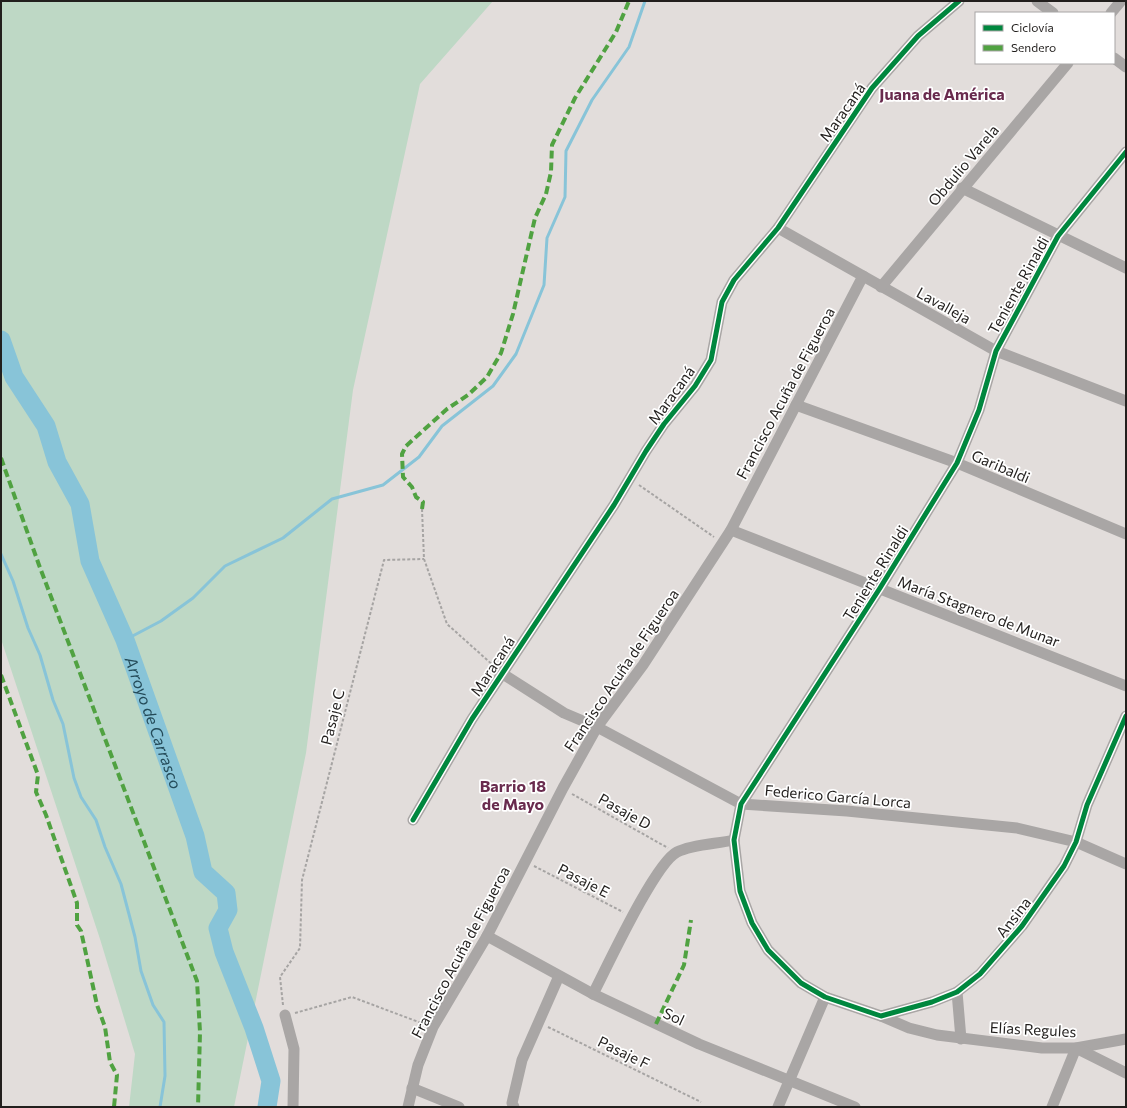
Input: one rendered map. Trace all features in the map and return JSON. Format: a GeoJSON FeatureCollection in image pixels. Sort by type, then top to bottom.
{"type":"FeatureCollection","features":[{"type":"Feature","properties":{"kind":"street","name":"Maracaná"},"geometry":{"type":"LineString","coordinates":[[413,820],[472,719],[503,674],[653,440],[695,386],[711,360],[722,302],[734,280],[778,228],[872,88],[918,36],[959,1]]}},
{"type":"Feature","properties":{"kind":"street"},"geometry":{"type":"LineString","coordinates":[[1037,1],[1052,12]]}},
{"type":"Feature","properties":{"kind":"street"},"geometry":{"type":"LineString","coordinates":[[1112,12],[1121,1]]}},
{"type":"Feature","properties":{"kind":"street"},"geometry":{"type":"LineString","coordinates":[[1115,59],[1126,67]]}},
{"type":"Feature","properties":{"kind":"street","name":"Obdulio Varela"},"geometry":{"type":"LineString","coordinates":[[881,287],[962,188],[1067,64]]}},
{"type":"Feature","properties":{"kind":"street","name":"Teniente Rinaldi"},"geometry":{"type":"LineString","coordinates":[[825,997],[801,983],[784,968],[768,950],[752,923],[740,891],[734,840],[741,804],[880,588],[957,463],[978,410],[996,351],[1058,236],[1126,152]]}},
{"type":"Feature","properties":{"kind":"street"},"geometry":{"type":"LineString","coordinates":[[962,188],[1126,268]]}},
{"type":"Feature","properties":{"kind":"street","name":"Lavalleja"},"geometry":{"type":"LineString","coordinates":[[778,228],[996,351],[1126,401]]}},
{"type":"Feature","properties":{"kind":"street","name":"Francisco Acuña de Figueroa"},"geometry":{"type":"LineString","coordinates":[[408,1107],[418,1065],[433,1027],[486,936],[563,788],[597,727],[643,665],[731,530],[863,276]]}},
{"type":"Feature","properties":{"kind":"street","name":"Garibaldi"},"geometry":{"type":"LineString","coordinates":[[796,405],[957,463],[1126,534]]}},
{"type":"Feature","properties":{"kind":"street","name":"María Stagnero de Munar"},"geometry":{"type":"LineString","coordinates":[[731,530],[1126,686]]}},
{"type":"Feature","properties":{"kind":"street","name":"Federico García Lorca"},"geometry":{"type":"LineString","coordinates":[[503,674],[564,713],[597,727],[741,804],[847,811],[1017,828],[1076,842],[1126,864]]}},
{"type":"Feature","properties":{"kind":"street","name":"Ansina"},"geometry":{"type":"LineString","coordinates":[[881,1016],[932,1002],[957,992],[980,974],[1022,926],[1064,866],[1076,842],[1087,805],[1126,716]]}},
{"type":"Feature","properties":{"kind":"street"},"geometry":{"type":"LineString","coordinates":[[593,994],[633,917],[666,861],[677,852],[693,847],[734,840]]}},
{"type":"Feature","properties":{"kind":"street","name":"Sol"},"geometry":{"type":"LineString","coordinates":[[486,936],[593,994],[699,1044],[855,1107]]}},
{"type":"Feature","properties":{"kind":"street"},"geometry":{"type":"LineString","coordinates":[[514,1107],[512,1103],[522,1060],[559,976]]}},
{"type":"Feature","properties":{"kind":"street"},"geometry":{"type":"LineString","coordinates":[[957,992],[961,1039]]}},
{"type":"Feature","properties":{"kind":"street"},"geometry":{"type":"LineString","coordinates":[[778,1107],[788,1080],[825,997],[881,1016]]}},
{"type":"Feature","properties":{"kind":"street"},"geometry":{"type":"LineString","coordinates":[[284,1015],[294,1049],[292,1107]]}},
{"type":"Feature","properties":{"kind":"street","name":"Elías Regules"},"geometry":{"type":"LineString","coordinates":[[881,1016],[909,1028],[961,1039],[1042,1048],[1076,1048],[1126,1039]]}},
{"type":"Feature","properties":{"kind":"street"},"geometry":{"type":"LineString","coordinates":[[1052,1107],[1076,1048],[1126,1073]]}},
{"type":"Feature","properties":{"kind":"street"},"geometry":{"type":"LineString","coordinates":[[412,1088],[459,1107]]}},
{"type":"Feature","properties":{"kind":"path"},"geometry":{"type":"LineString","coordinates":[[629,478],[722,542]]}},
{"type":"Feature","properties":{"kind":"path"},"geometry":{"type":"LineString","coordinates":[[422,509],[424,559],[447,624],[503,674]]}},
{"type":"Feature","properties":{"kind":"path"},"geometry":{"type":"LineString","coordinates":[[284,1015],[352,997],[433,1027]]}},
{"type":"Feature","properties":{"kind":"green space"},"geometry":{"type":"Polygon","coordinates":[[[1,1],[493,1],[420,84],[353,390],[306,753],[234,1107],[129,1107],[135,1054],[100,939],[1,639],[1,1]]]}},
{"type":"Feature","properties":{"kind":"waterway"},"geometry":{"type":"LineString","coordinates":[[125,640],[161,621],[193,598],[225,566],[283,538],[332,499],[383,485],[419,457],[442,426],[493,386],[516,354],[544,285],[547,238],[565,197],[566,151],[592,100],[629,47],[645,1]]}},
{"type":"Feature","properties":{"kind":"waterway","name":"Arroyo de Carrasco"},"geometry":{"type":"LineString","coordinates":[[1,340],[14,377],[46,426],[57,462],[80,504],[90,561],[125,640],[195,836],[203,872],[226,893],[228,910],[218,928],[224,952],[254,1028],[271,1081],[267,1107]]}},
{"type":"Feature","properties":{"kind":"waterway"},"geometry":{"type":"LineString","coordinates":[[1,554],[13,581],[28,628],[40,655],[53,700],[63,724],[74,778],[81,797],[96,820],[105,847],[121,884],[135,937],[141,971],[153,1005],[164,1022],[165,1076],[160,1107]]}},
{"type":"Feature","properties":{"kind":"marked path"},"geometry":{"type":"LineString","coordinates":[[422,509],[423,502],[416,497],[412,487],[403,477],[402,454],[406,446],[447,409],[468,395],[487,377],[501,353],[513,314],[535,218],[546,194],[551,172],[552,145],[575,98],[616,32],[629,1]]}},
{"type":"Feature","properties":{"kind":"marked path"},"geometry":{"type":"LineString","coordinates":[[1,458],[39,565],[197,981],[200,1032],[198,1107]]}},
{"type":"Feature","properties":{"kind":"marked path"},"geometry":{"type":"LineString","coordinates":[[1,675],[38,775],[36,792],[46,815],[77,903],[77,925],[81,931],[97,1005],[105,1027],[110,1062],[117,1075],[114,1107]]}},
{"type":"Feature","properties":{"kind":"marked path"},"geometry":{"type":"LineString","coordinates":[[656,1024],[684,965],[691,920]]}},
{"type":"Feature","properties":{"kind":"cycle path"},"geometry":{"type":"LineString","coordinates":[[413,820],[472,719],[614,505],[646,451],[664,424],[695,386],[711,360],[722,302],[734,280],[778,228],[872,88],[918,36],[959,1]]}},
{"type":"Feature","properties":{"kind":"cycle path"},"geometry":{"type":"LineString","coordinates":[[1126,152],[1058,236],[996,351],[979,410],[957,463],[880,588],[741,804],[734,840],[740,891],[752,923],[768,950],[801,983],[825,997],[881,1016],[932,1002],[957,992],[980,974],[1022,926],[1064,866],[1076,842],[1087,805],[1126,716]]}},
{"type":"Feature","properties":{"kind":"district","name":"Juana de América"},"geometry":{"type":"Point","coordinates":[942,93]}},
{"type":"Feature","properties":{"kind":"district","name":"Barrio 18 de Mayo"},"geometry":{"type":"Point","coordinates":[513,794]}}]}
